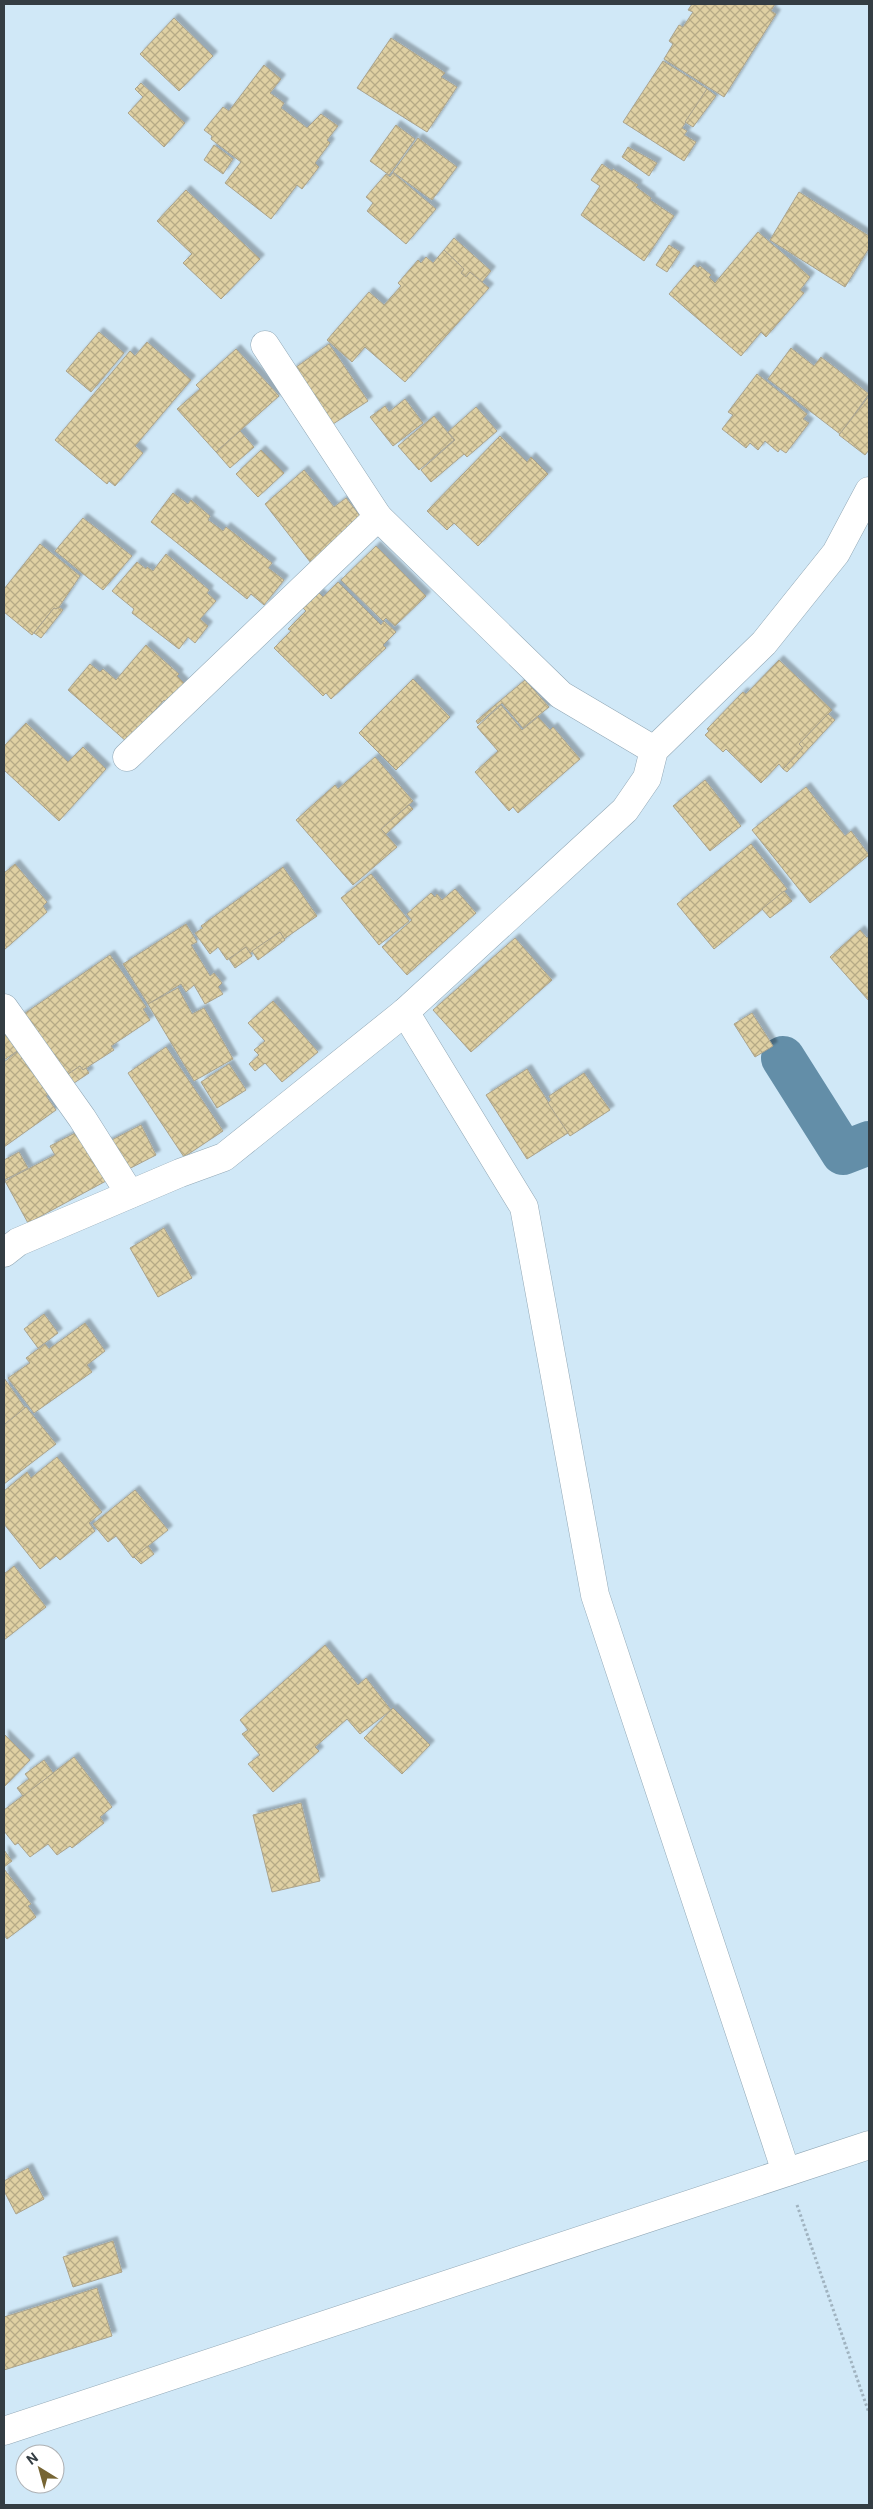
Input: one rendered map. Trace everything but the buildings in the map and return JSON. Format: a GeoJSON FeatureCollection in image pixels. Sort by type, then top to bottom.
{"type":"FeatureCollection","features":[{"type":"Feature","properties":{"kind":"street"},"geometry":{"type":"LineString","coordinates":[[265,345],[378,517],[561,695],[654,750]]}},
{"type":"Feature","properties":{"kind":"street"},"geometry":{"type":"LineString","coordinates":[[4,1253],[18,1242],[130,1194],[224,1157],[405,1012],[625,810],[647,778],[654,750],[764,643],[836,553],[869,491]]}},
{"type":"Feature","properties":{"kind":"street"},"geometry":{"type":"LineString","coordinates":[[127,757],[378,517]]}},
{"type":"Feature","properties":{"kind":"street"},"geometry":{"type":"LineString","coordinates":[[4,1008],[82,1118],[130,1194]]}},
{"type":"Feature","properties":{"kind":"street"},"geometry":{"type":"LineString","coordinates":[[405,1012],[524,1207],[595,1595],[786,2172]]}},
{"type":"Feature","properties":{"kind":"street"},"geometry":{"type":"LineString","coordinates":[[4,2431],[869,2145]]}},
{"type":"Feature","properties":{"kind":"path"},"geometry":{"type":"LineString","coordinates":[[786,2172],[869,2413]]}},
{"type":"Feature","properties":{"kind":"waterway"},"geometry":{"type":"LineString","coordinates":[[783,1058],[843,1153],[869,1143]]}}]}
